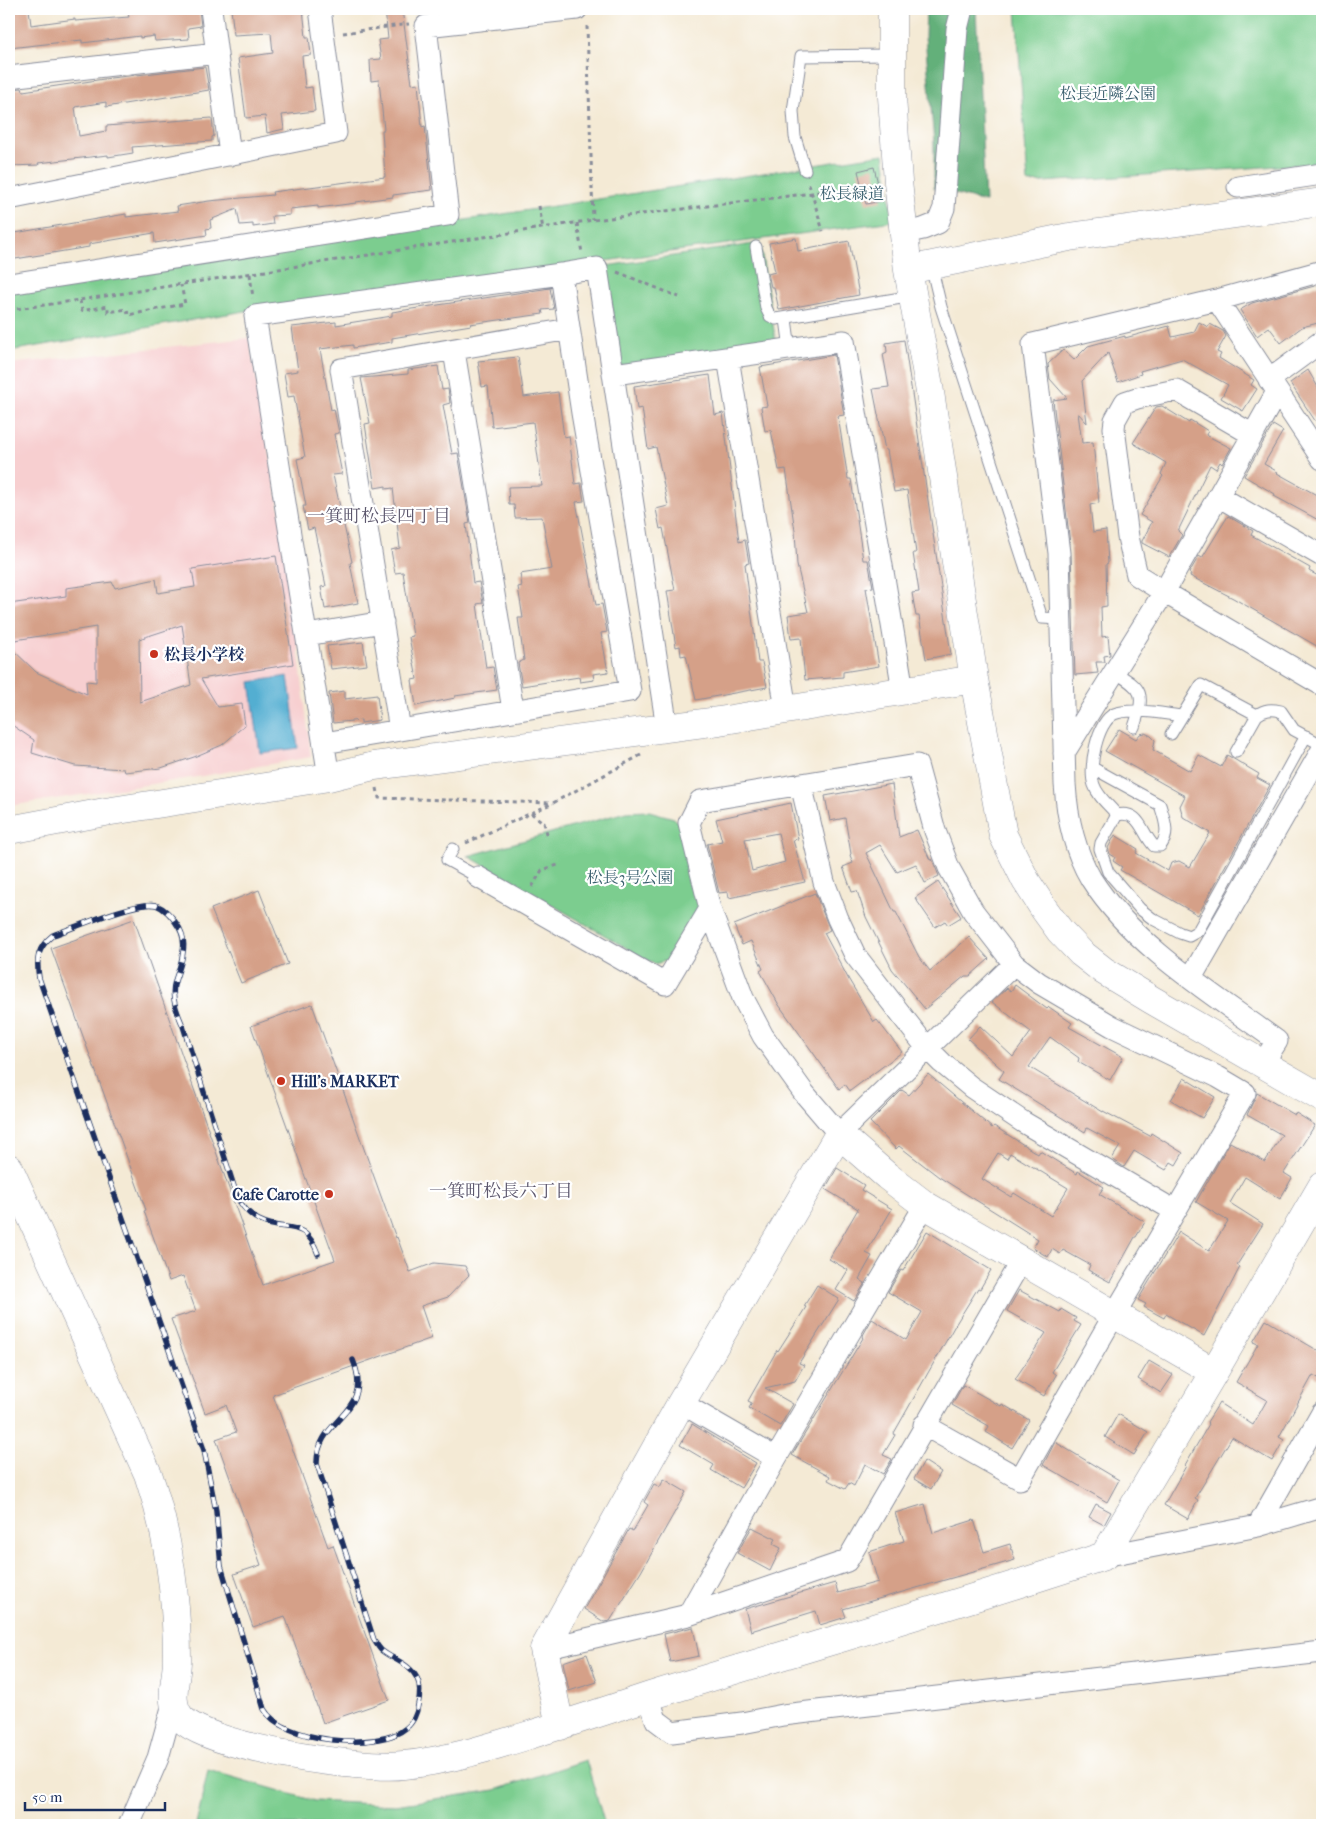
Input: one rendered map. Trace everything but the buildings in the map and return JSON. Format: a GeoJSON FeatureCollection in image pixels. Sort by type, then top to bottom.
{"type":"FeatureCollection","features":[{"type":"Feature","properties":{"kind":"street"},"geometry":{"type":"LineString","coordinates":[[211,9],[230,155]]}},
{"type":"Feature","properties":{"kind":"street"},"geometry":{"type":"LineString","coordinates":[[9,199],[336,133],[320,9]]}},
{"type":"Feature","properties":{"kind":"street"},"geometry":{"type":"LineString","coordinates":[[892,9],[892,97],[904,233],[918,277],[929,386],[974,679],[1003,835],[1026,881],[1060,931],[1081,953],[1104,971],[1322,1098]]}},
{"type":"Feature","properties":{"kind":"street"},"geometry":{"type":"LineString","coordinates":[[904,233],[923,229],[938,223],[944,208],[957,29],[962,9]]}},
{"type":"Feature","properties":{"kind":"street"},"geometry":{"type":"LineString","coordinates":[[9,284],[448,215],[426,26],[582,14]]}},
{"type":"Feature","properties":{"kind":"street"},"geometry":{"type":"LineString","coordinates":[[9,77],[217,53]]}},
{"type":"Feature","properties":{"kind":"street"},"geometry":{"type":"LineString","coordinates":[[1238,187],[1322,174]]}},
{"type":"Feature","properties":{"kind":"street"},"geometry":{"type":"LineString","coordinates":[[918,277],[1069,237],[1322,202]]}},
{"type":"Feature","properties":{"kind":"street"},"geometry":{"type":"LineString","coordinates":[[329,777],[255,316],[591,269],[614,374],[668,728]]}},
{"type":"Feature","properties":{"kind":"street"},"geometry":{"type":"LineString","coordinates":[[1263,1063],[1277,1041],[1191,978],[1152,947],[1130,926],[1091,879],[1075,841],[1067,815],[1059,553],[1034,344],[1217,300],[1322,271]]}},
{"type":"Feature","properties":{"kind":"street"},"geometry":{"type":"LineString","coordinates":[[324,742],[630,691],[561,274]]}},
{"type":"Feature","properties":{"kind":"street"},"geometry":{"type":"LineString","coordinates":[[1217,300],[1322,459]]}},
{"type":"Feature","properties":{"kind":"street"},"geometry":{"type":"LineString","coordinates":[[400,730],[342,369],[569,330]]}},
{"type":"Feature","properties":{"kind":"street"},"geometry":{"type":"LineString","coordinates":[[614,374],[844,341],[903,690]]}},
{"type":"Feature","properties":{"kind":"street"},"geometry":{"type":"LineString","coordinates":[[1064,753],[1164,592],[1252,435],[1273,386],[1320,348]]}},
{"type":"Feature","properties":{"kind":"street"},"geometry":{"type":"LineString","coordinates":[[454,351],[513,710]]}},
{"type":"Feature","properties":{"kind":"street"},"geometry":{"type":"LineString","coordinates":[[728,358],[786,709]]}},
{"type":"Feature","properties":{"kind":"street"},"geometry":{"type":"LineString","coordinates":[[1252,435],[1176,390],[1125,402],[1119,410],[1114,428],[1128,537],[1137,575],[1322,685]]}},
{"type":"Feature","properties":{"kind":"street"},"geometry":{"type":"LineString","coordinates":[[1218,496],[1322,556]]}},
{"type":"Feature","properties":{"kind":"street"},"geometry":{"type":"LineString","coordinates":[[307,635],[382,622]]}},
{"type":"Feature","properties":{"kind":"street"},"geometry":{"type":"LineString","coordinates":[[9,830],[105,812],[329,777],[374,766],[668,728],[974,679]]}},
{"type":"Feature","properties":{"kind":"street"},"geometry":{"type":"LineString","coordinates":[[1191,978],[1322,750]]}},
{"type":"Feature","properties":{"kind":"street"},"geometry":{"type":"LineString","coordinates":[[924,1425],[1020,1480],[1114,1316],[1245,1092],[1112,1026],[1039,983],[1014,964],[973,911],[949,868],[917,765],[700,801],[689,823],[710,909],[743,998],[763,1036],[804,1093],[839,1134],[887,1176],[926,1205],[1114,1316],[1214,1372]]}},
{"type":"Feature","properties":{"kind":"street"},"geometry":{"type":"LineString","coordinates":[[801,784],[824,882],[838,919],[856,955],[927,1048],[942,1064],[971,1087],[1023,1122],[1175,1211]]}},
{"type":"Feature","properties":{"kind":"street"},"geometry":{"type":"LineString","coordinates":[[478,877],[665,984],[710,909]]}},
{"type":"Feature","properties":{"kind":"street"},"geometry":{"type":"LineString","coordinates":[[560,1726],[544,1649],[681,1403],[839,1134],[1014,964]]}},
{"type":"Feature","properties":{"kind":"street"},"geometry":{"type":"LineString","coordinates":[[9,1168],[148,1474],[160,1508],[174,1581],[177,1666],[173,1704],[158,1758],[129,1825]]}},
{"type":"Feature","properties":{"kind":"street"},"geometry":{"type":"LineString","coordinates":[[1104,1556],[1322,1186]]}},
{"type":"Feature","properties":{"kind":"street"},"geometry":{"type":"LineString","coordinates":[[688,1615],[776,1458],[926,1205]]}},
{"type":"Feature","properties":{"kind":"street"},"geometry":{"type":"LineString","coordinates":[[544,1649],[688,1615],[847,1561],[924,1425],[1021,1261]]}},
{"type":"Feature","properties":{"kind":"street"},"geometry":{"type":"LineString","coordinates":[[681,1403],[776,1458]]}},
{"type":"Feature","properties":{"kind":"street"},"geometry":{"type":"LineString","coordinates":[[1258,1526],[1322,1413]]}},
{"type":"Feature","properties":{"kind":"street"},"geometry":{"type":"LineString","coordinates":[[173,1704],[180,1716],[188,1724],[205,1734],[288,1756],[363,1765],[403,1766],[466,1754],[560,1726],[649,1696],[1028,1582],[1104,1556],[1258,1526],[1322,1507]]}},
{"type":"Feature","properties":{"kind":"street"},"geometry":{"type":"LineString","coordinates":[[649,1696],[656,1720],[672,1732],[742,1723],[783,1715],[1322,1652]]}},
{"type":"Feature","properties":{"kind":"lane"},"geometry":{"type":"LineString","coordinates":[[807,175],[795,137],[793,111],[801,56],[891,55]]}},
{"type":"Feature","properties":{"kind":"lane"},"geometry":{"type":"LineString","coordinates":[[756,247],[766,308],[770,316],[776,319],[786,319],[918,277],[941,307],[1042,618],[1060,619]]}},
{"type":"Feature","properties":{"kind":"lane"},"geometry":{"type":"LineString","coordinates":[[786,319],[790,349]]}},
{"type":"Feature","properties":{"kind":"lane"},"geometry":{"type":"LineString","coordinates":[[1114,672],[1138,688],[1141,698],[1134,727]]}},
{"type":"Feature","properties":{"kind":"lane"},"geometry":{"type":"LineString","coordinates":[[1171,734],[1200,685],[1257,715]]}},
{"type":"Feature","properties":{"kind":"lane"},"geometry":{"type":"LineString","coordinates":[[1236,752],[1257,715],[1270,709],[1281,711],[1294,730],[1322,745]]}},
{"type":"Feature","properties":{"kind":"lane"},"geometry":{"type":"LineString","coordinates":[[1117,815],[1102,799],[1094,785],[1093,768],[1099,731],[1113,714],[1128,711],[1182,716]]}},
{"type":"Feature","properties":{"kind":"lane"},"geometry":{"type":"LineString","coordinates":[[1093,768],[1160,805],[1167,829],[1165,841],[1160,846],[1154,846],[1147,839],[1139,821],[1125,813],[1117,815],[1101,843],[1100,849],[1108,872],[1140,910],[1153,919],[1189,936],[1198,932],[1306,736]]}},
{"type":"Feature","properties":{"kind":"lane"},"geometry":{"type":"LineString","coordinates":[[453,849],[447,860],[478,877]]}},
{"type":"Feature","properties":{"kind":"path"},"geometry":{"type":"LineString","coordinates":[[582,14],[593,220]]}},
{"type":"Feature","properties":{"kind":"path"},"geometry":{"type":"LineString","coordinates":[[324,35],[416,23],[426,26]]}},
{"type":"Feature","properties":{"kind":"path"},"geometry":{"type":"LineString","coordinates":[[807,175],[823,231]]}},
{"type":"Feature","properties":{"kind":"path"},"geometry":{"type":"LineString","coordinates":[[9,310],[593,220],[898,182]]}},
{"type":"Feature","properties":{"kind":"path"},"geometry":{"type":"LineString","coordinates":[[539,206],[543,229]]}},
{"type":"Feature","properties":{"kind":"path"},"geometry":{"type":"LineString","coordinates":[[577,223],[591,269],[611,269],[679,298]]}},
{"type":"Feature","properties":{"kind":"path"},"geometry":{"type":"LineString","coordinates":[[80,300],[82,311],[108,306],[108,312],[127,309],[128,315],[185,304],[181,284]]}},
{"type":"Feature","properties":{"kind":"path"},"geometry":{"type":"LineString","coordinates":[[453,849],[553,803],[646,753]]}},
{"type":"Feature","properties":{"kind":"path"},"geometry":{"type":"LineString","coordinates":[[376,785],[379,798],[553,803]]}},
{"type":"Feature","properties":{"kind":"path"},"geometry":{"type":"LineString","coordinates":[[530,813],[544,823],[548,837]]}},
{"type":"Feature","properties":{"kind":"path"},"geometry":{"type":"LineString","coordinates":[[522,903],[542,870],[558,865]]}},
{"type":"Feature","properties":{"kind":"shaded area","name":"松長小学校"},"geometry":{"type":"Polygon","coordinates":[[[249,338],[287,552],[311,757],[9,806],[9,364],[249,338]]]}},
{"type":"Feature","properties":{"kind":"green space"},"geometry":{"type":"Polygon","coordinates":[[[926,9],[976,9],[985,202],[934,188],[934,143],[925,36],[926,9]]]}},
{"type":"Feature","properties":{"kind":"green space","name":"松長近隣公園"},"geometry":{"type":"Polygon","coordinates":[[[1016,9],[1322,9],[1322,160],[1308,164],[1028,183],[1016,9]]]}},
{"type":"Feature","properties":{"kind":"green space","name":"松長緑道"},"geometry":{"type":"Polygon","coordinates":[[[884,154],[893,221],[245,311],[9,351],[9,292],[884,154]]]}},
{"type":"Feature","properties":{"kind":"green space"},"geometry":{"type":"Polygon","coordinates":[[[760,243],[776,343],[621,366],[606,266],[760,243]]]}},
{"type":"Feature","properties":{"kind":"green space","name":"松長3号公園"},"geometry":{"type":"Polygon","coordinates":[[[649,811],[674,818],[682,826],[702,906],[670,960],[654,964],[468,856],[626,812],[649,811]]]}},
{"type":"Feature","properties":{"kind":"green space"},"geometry":{"type":"Polygon","coordinates":[[[586,1760],[605,1825],[196,1825],[208,1770],[315,1801],[395,1805],[495,1790],[586,1760]]]}},
{"type":"Feature","properties":{"kind":"water"},"geometry":{"type":"Polygon","coordinates":[[[288,676],[298,748],[260,753],[250,682],[288,676]]]}},
{"type":"Feature","properties":{"kind":"railway"},"geometry":{"type":"LineString","coordinates":[[318,1254],[313,1242],[301,1230],[261,1221],[248,1212],[238,1199],[175,1004],[173,992],[182,960],[184,944],[182,933],[172,918],[159,906],[147,905],[121,910],[53,935],[39,954],[39,978],[204,1450],[216,1511],[221,1566],[264,1709],[274,1720],[290,1729],[310,1736],[354,1741],[375,1740],[393,1735],[406,1728],[416,1714],[420,1691],[414,1673],[381,1650],[374,1640],[317,1464],[319,1448],[325,1436],[351,1405],[357,1393],[358,1378],[353,1360]]}},
{"type":"Feature","properties":{"kind":"place","name":"松長小学校"},"geometry":{"type":"Point","coordinates":[154,654]}},
{"type":"Feature","properties":{"kind":"place","name":"Hill’s MARKET"},"geometry":{"type":"Point","coordinates":[281,1081]}},
{"type":"Feature","properties":{"kind":"place","name":"Cafe Carotte"},"geometry":{"type":"Point","coordinates":[329,1194]}},
{"type":"Feature","properties":{"kind":"district","name":"一箕町松長四丁目"},"geometry":{"type":"Point","coordinates":[379,516]}},
{"type":"Feature","properties":{"kind":"district","name":"一箕町松長六丁目"},"geometry":{"type":"Point","coordinates":[501,1191]}}]}
